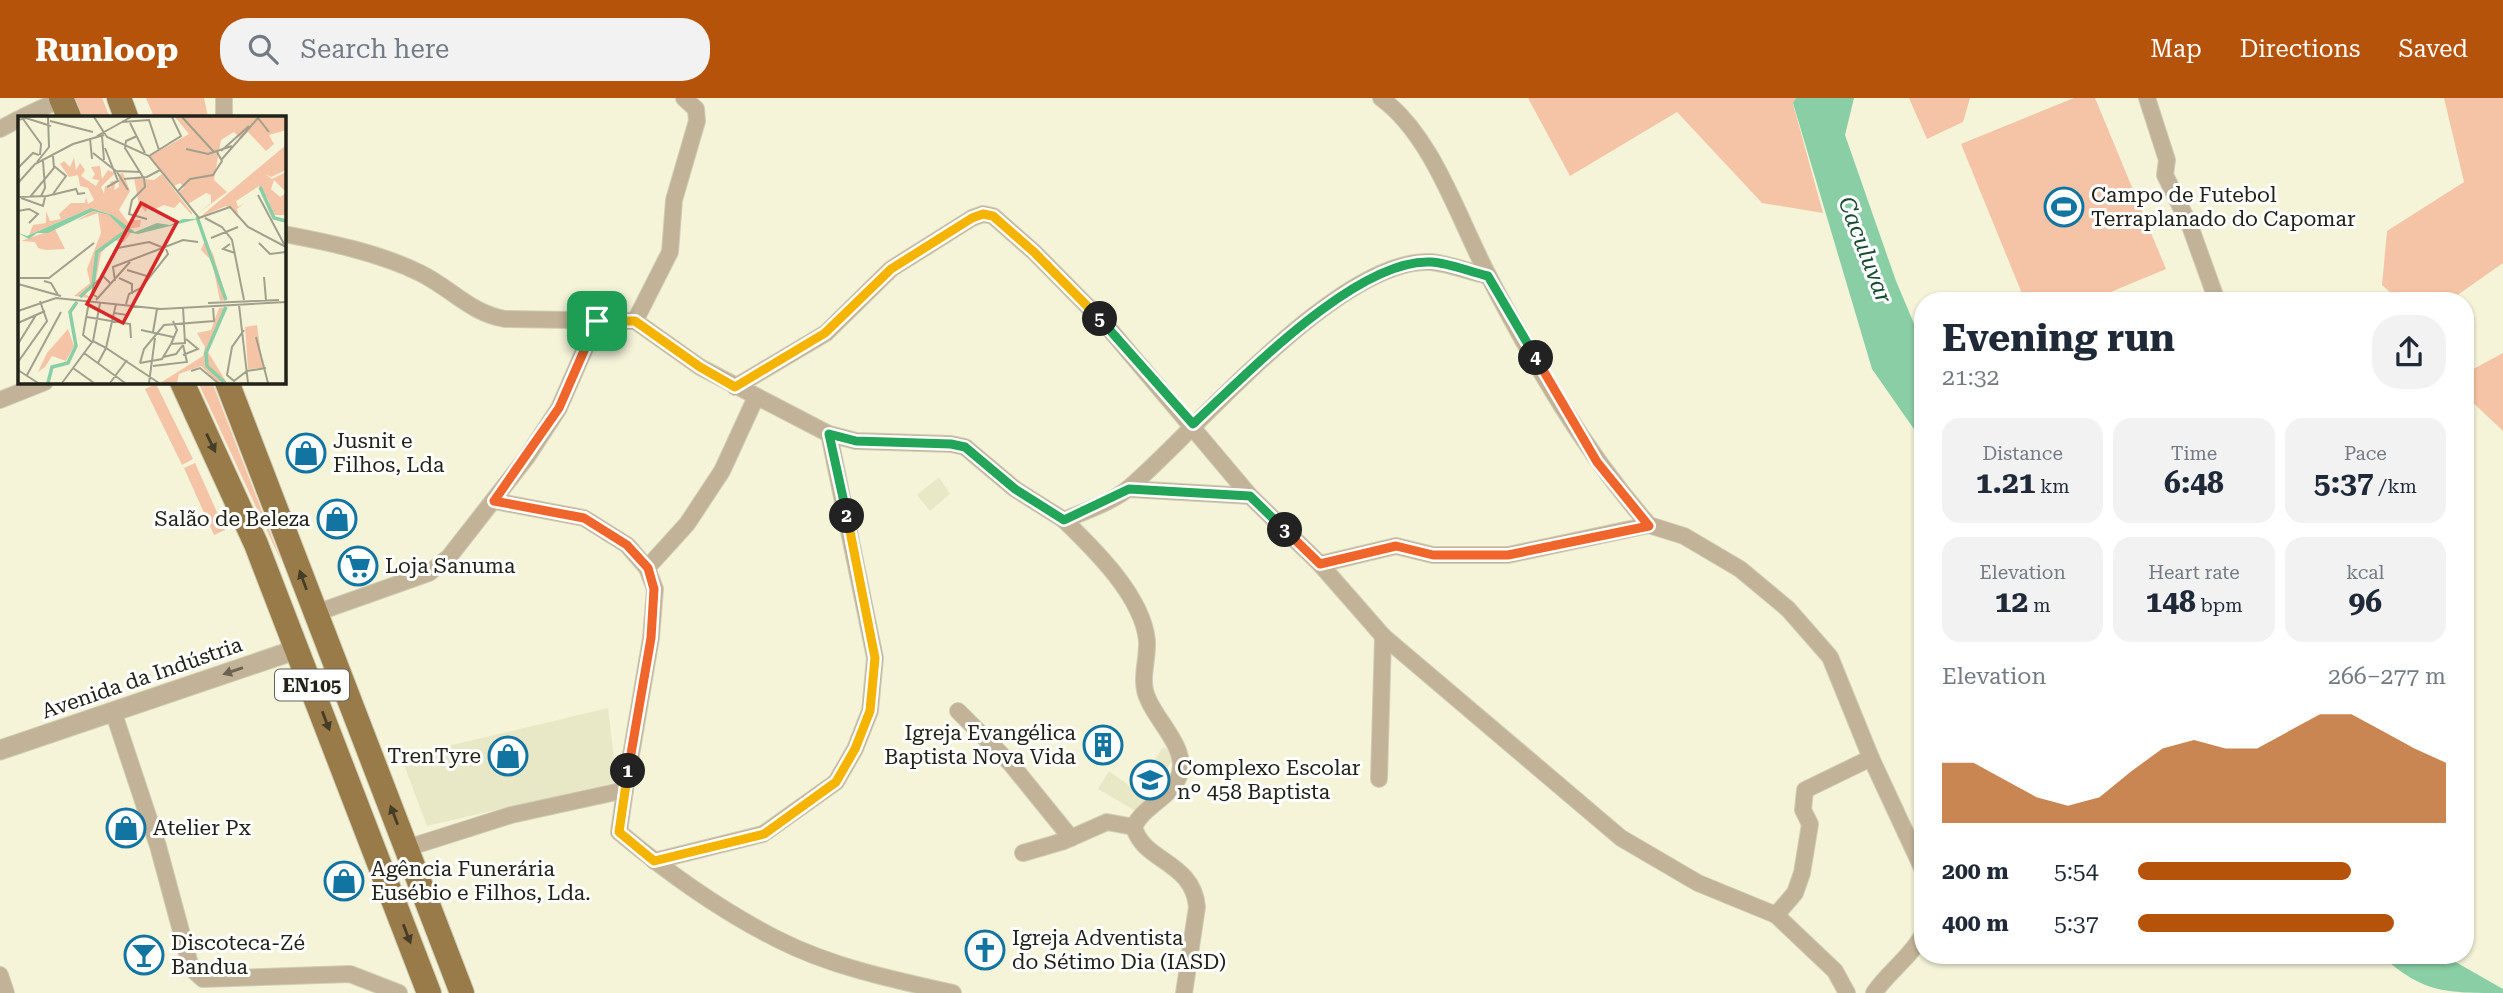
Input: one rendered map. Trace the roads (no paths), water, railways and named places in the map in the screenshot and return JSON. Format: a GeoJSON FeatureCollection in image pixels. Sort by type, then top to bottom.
{"type":"FeatureCollection","features":[{"type":"Feature","properties":{"kind":"main road"},"geometry":{"type":"LineString","coordinates":[[61,98],[69,116]]}},
{"type":"Feature","properties":{"kind":"main road"},"geometry":{"type":"LineString","coordinates":[[119,98],[126,116]]}},
{"type":"Feature","properties":{"kind":"main road","name":"EN105"},"geometry":{"type":"LineString","coordinates":[[182,383],[231,484],[298,649],[429,993]]}},
{"type":"Feature","properties":{"kind":"main road","name":"EN105"},"geometry":{"type":"LineString","coordinates":[[227,383],[462,993]]}},
{"type":"Feature","properties":{"kind":"street"},"geometry":{"type":"LineString","coordinates":[[25,116],[61,98]]}},
{"type":"Feature","properties":{"kind":"street"},"geometry":{"type":"LineString","coordinates":[[224,116],[225,98]]}},
{"type":"Feature","properties":{"kind":"street"},"geometry":{"type":"LineString","coordinates":[[635,321],[673,240],[674,200],[697,121],[696,109],[684,98]]}},
{"type":"Feature","properties":{"kind":"street"},"geometry":{"type":"LineString","coordinates":[[1381,98],[1401,113],[1424,148],[1488,276],[1597,462],[1649,526]]}},
{"type":"Feature","properties":{"kind":"street"},"geometry":{"type":"LineString","coordinates":[[2147,98],[2167,160],[2165,175],[2190,226],[2214,292]]}},
{"type":"Feature","properties":{"kind":"street"},"geometry":{"type":"LineString","coordinates":[[0,128],[18,119]]}},
{"type":"Feature","properties":{"kind":"street"},"geometry":{"type":"LineString","coordinates":[[735,387],[825,333],[891,269],[972,218],[983,214],[993,216],[1043,261],[1106,325],[1193,424],[1250,496],[1320,564],[1383,636],[1571,799],[1621,838],[1698,883],[1776,915],[1835,971],[1847,993]]}},
{"type":"Feature","properties":{"kind":"street"},"geometry":{"type":"LineString","coordinates":[[285,234],[341,245],[420,273],[486,316],[635,321],[700,367],[829,434],[856,441],[951,444],[965,447],[1015,489],[1064,520],[1112,569],[1143,624],[1147,642],[1144,687],[1148,699],[1178,750],[1181,763],[1179,777],[1134,827]]}},
{"type":"Feature","properties":{"kind":"street"},"geometry":{"type":"LineString","coordinates":[[1064,520],[1129,489],[1272,350],[1351,288],[1401,268],[1430,262],[1488,276]]}},
{"type":"Feature","properties":{"kind":"street"},"geometry":{"type":"LineString","coordinates":[[316,613],[429,573],[449,557],[494,501],[559,408],[597,321]]}},
{"type":"Feature","properties":{"kind":"street"},"geometry":{"type":"LineString","coordinates":[[0,400],[42,383]]}},
{"type":"Feature","properties":{"kind":"street"},"geometry":{"type":"LineString","coordinates":[[648,568],[687,524],[722,471],[756,397]]}},
{"type":"Feature","properties":{"kind":"street"},"geometry":{"type":"LineString","coordinates":[[654,861],[764,834],[836,782],[855,749],[870,711],[875,658],[868,610],[829,434]]}},
{"type":"Feature","properties":{"kind":"street"},"geometry":{"type":"LineString","coordinates":[[1129,489],[1250,496]]}},
{"type":"Feature","properties":{"kind":"street"},"geometry":{"type":"LineString","coordinates":[[494,501],[584,518],[627,545],[648,568],[654,589],[651,638],[619,832],[654,861],[717,904],[780,941],[876,976],[953,993]]}},
{"type":"Feature","properties":{"kind":"street"},"geometry":{"type":"LineString","coordinates":[[1320,564],[1396,546],[1433,555],[1508,555],[1649,526],[1684,536],[1740,569],[1788,609],[1830,657],[1871,758],[1914,851]]}},
{"type":"Feature","properties":{"kind":"street"},"geometry":{"type":"LineString","coordinates":[[1379,779],[1383,636]]}},
{"type":"Feature","properties":{"kind":"street","name":"Avenida da Indústria"},"geometry":{"type":"LineString","coordinates":[[0,750],[298,649]]}},
{"type":"Feature","properties":{"kind":"street"},"geometry":{"type":"LineString","coordinates":[[113,711],[158,846],[191,968],[203,979],[350,974],[399,993]]}},
{"type":"Feature","properties":{"kind":"street"},"geometry":{"type":"LineString","coordinates":[[958,711],[1011,764],[1071,838]]}},
{"type":"Feature","properties":{"kind":"street"},"geometry":{"type":"LineString","coordinates":[[1776,915],[1794,893],[1802,873],[1810,824],[1803,810],[1805,790],[1871,758]]}},
{"type":"Feature","properties":{"kind":"street"},"geometry":{"type":"LineString","coordinates":[[407,848],[511,815],[625,790]]}},
{"type":"Feature","properties":{"kind":"street"},"geometry":{"type":"LineString","coordinates":[[1023,853],[1071,838],[1107,822],[1134,827],[1142,841],[1188,879],[1195,893],[1196,907],[1184,993]]}},
{"type":"Feature","properties":{"kind":"street"},"geometry":{"type":"LineString","coordinates":[[1874,993],[1885,977],[1914,950]]}},
{"type":"Feature","properties":{"kind":"street"},"geometry":{"type":"LineString","coordinates":[[0,975],[6,993]]}},
{"type":"Feature","properties":{"kind":"water","name":"Caculuvar"},"geometry":{"type":"Polygon","coordinates":[[[1796,98],[1854,98],[1845,135],[1896,281],[1914,324],[1914,429],[1872,369],[1793,103],[1796,98]]]}},
{"type":"Feature","properties":{"kind":"water"},"geometry":{"type":"Polygon","coordinates":[[[2392,964],[2459,964],[2503,989],[2503,993],[2436,988],[2423,984],[2392,964]]]}},
{"type":"Feature","properties":{"kind":"place","name":"Campo de Futebol Terraplanado do Capomar"},"geometry":{"type":"Point","coordinates":[2064,207]}},
{"type":"Feature","properties":{"kind":"place","name":"Jusnit e Filhos, Lda"},"geometry":{"type":"Point","coordinates":[306,453]}},
{"type":"Feature","properties":{"kind":"place","name":"Salão de Beleza"},"geometry":{"type":"Point","coordinates":[337,519]}},
{"type":"Feature","properties":{"kind":"place","name":"Loja Sanuma"},"geometry":{"type":"Point","coordinates":[358,566]}},
{"type":"Feature","properties":{"kind":"place","name":"Igreja Evangélica Baptista Nova Vida"},"geometry":{"type":"Point","coordinates":[1103,745]}},
{"type":"Feature","properties":{"kind":"place","name":"TrenTyre"},"geometry":{"type":"Point","coordinates":[508,756]}},
{"type":"Feature","properties":{"kind":"place","name":"Complexo Escolar nº 458 Baptista"},"geometry":{"type":"Point","coordinates":[1150,780]}},
{"type":"Feature","properties":{"kind":"place","name":"Atelier Px"},"geometry":{"type":"Point","coordinates":[126,828]}},
{"type":"Feature","properties":{"kind":"place","name":"Agência Funerária Eusébio e Filhos, Lda."},"geometry":{"type":"Point","coordinates":[344,881]}},
{"type":"Feature","properties":{"kind":"place","name":"Igreja Adventista do Sétimo Dia (IASD)"},"geometry":{"type":"Point","coordinates":[985,950]}},
{"type":"Feature","properties":{"kind":"place","name":"Discoteca-Zé Bandua"},"geometry":{"type":"Point","coordinates":[144,955]}}]}
